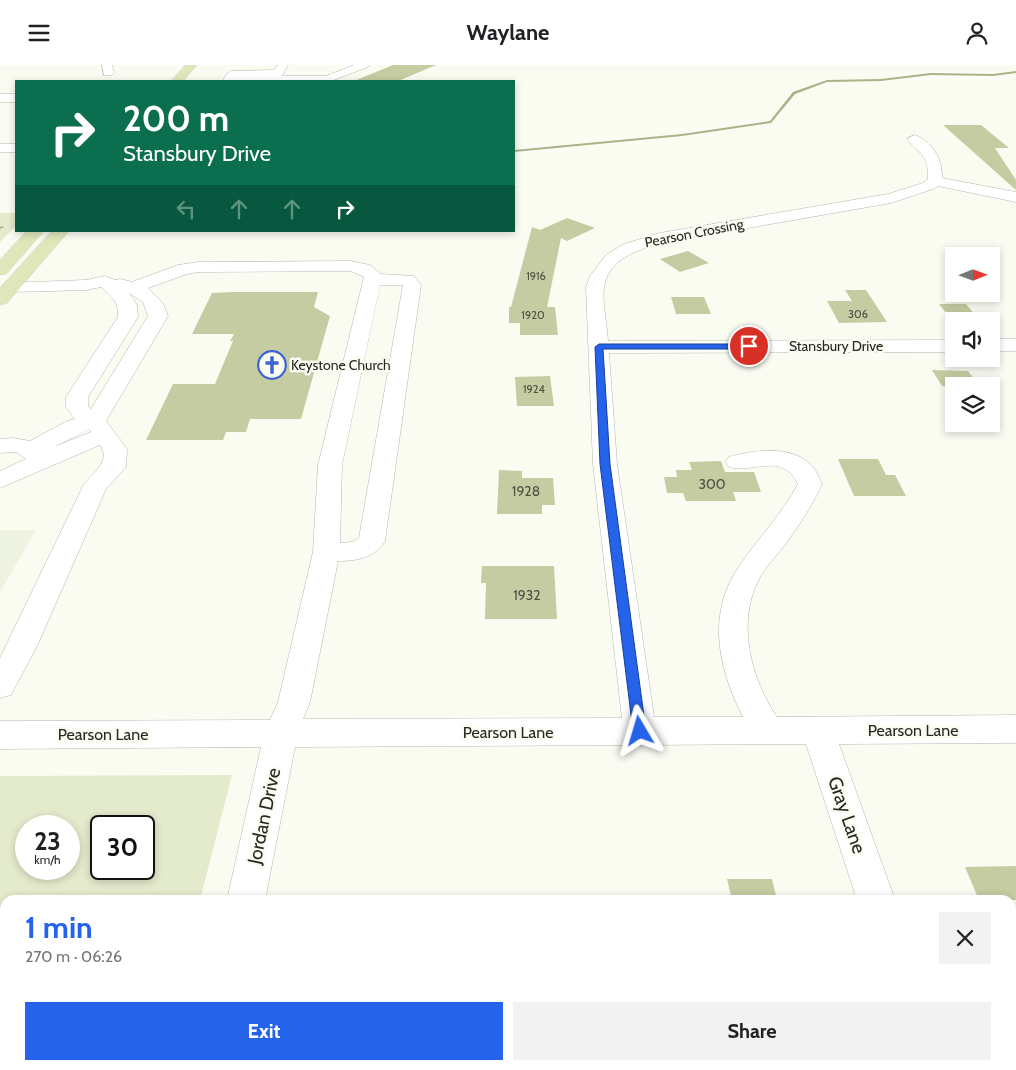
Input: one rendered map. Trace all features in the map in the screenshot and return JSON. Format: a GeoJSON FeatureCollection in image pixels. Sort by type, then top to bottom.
{"type":"FeatureCollection","features":[{"type":"Feature","properties":{"kind":"main road"},"geometry":{"type":"LineString","coordinates":[[178,80],[192,65]]}},
{"type":"Feature","properties":{"kind":"main road"},"geometry":{"type":"LineString","coordinates":[[0,270],[35,232]]}},
{"type":"Feature","properties":{"kind":"main road"},"geometry":{"type":"LineString","coordinates":[[6,286],[60,232]]}},
{"type":"Feature","properties":{"kind":"street"},"geometry":{"type":"LineString","coordinates":[[327,80],[334,65]]}},
{"type":"Feature","properties":{"kind":"street"},"geometry":{"type":"LineString","coordinates":[[279,72],[327,80],[364,65]]}},
{"type":"Feature","properties":{"kind":"street"},"geometry":{"type":"LineString","coordinates":[[0,143],[15,137]]}},
{"type":"Feature","properties":{"kind":"street"},"geometry":{"type":"LineString","coordinates":[[914,139],[928,151],[933,159],[937,167],[935,181],[1016,197]]}},
{"type":"Feature","properties":{"kind":"street"},"geometry":{"type":"LineString","coordinates":[[0,143],[15,148]]}},
{"type":"Feature","properties":{"kind":"street","name":"Pearson Crossing"},"geometry":{"type":"LineString","coordinates":[[640,731],[605,464],[595,287],[602,267],[615,256],[632,246],[660,238],[891,199],[928,186],[935,181]]}},
{"type":"Feature","properties":{"kind":"street"},"geometry":{"type":"LineString","coordinates":[[132,288],[184,269],[199,267],[351,266],[364,269],[373,275],[372,279],[408,280],[412,285],[372,541],[365,549],[353,552],[326,552]]}},
{"type":"Feature","properties":{"kind":"street","name":"Jordan Drive"},"geometry":{"type":"LineString","coordinates":[[247,895],[281,733],[294,702],[326,552],[330,465],[372,279]]}},
{"type":"Feature","properties":{"kind":"street"},"geometry":{"type":"LineString","coordinates":[[0,480],[36,455],[100,428],[158,316],[156,305],[145,293],[105,281],[86,285],[6,286]]}},
{"type":"Feature","properties":{"kind":"street"},"geometry":{"type":"LineString","coordinates":[[0,685],[23,644],[95,486],[114,467],[116,449],[100,428],[77,407],[77,397],[128,317],[129,308],[122,295],[105,281]]}},
{"type":"Feature","properties":{"kind":"street"},"geometry":{"type":"LineString","coordinates":[[1000,345],[1016,345]]}},
{"type":"Feature","properties":{"kind":"street","name":"Stansbury Drive"},"geometry":{"type":"LineString","coordinates":[[599,347],[945,346]]}},
{"type":"Feature","properties":{"kind":"street"},"geometry":{"type":"LineString","coordinates":[[0,446],[16,444],[36,455]]}},
{"type":"Feature","properties":{"kind":"street"},"geometry":{"type":"LineString","coordinates":[[737,462],[763,459],[794,464],[805,473],[810,484],[785,527],[745,579],[736,601],[732,627],[736,660],[757,715],[768,731]]}},
{"type":"Feature","properties":{"kind":"street","name":"Pearson Lane"},"geometry":{"type":"LineString","coordinates":[[0,735],[1016,729]]}},
{"type":"Feature","properties":{"kind":"street","name":"Gray Lane"},"geometry":{"type":"LineString","coordinates":[[818,730],[874,895]]}},
{"type":"Feature","properties":{"kind":"shaded area"},"geometry":{"type":"Polygon","coordinates":[[[0,530],[36,530],[0,592],[0,530]]]}},
{"type":"Feature","properties":{"kind":"green space"},"geometry":{"type":"Polygon","coordinates":[[[0,213],[15,213],[15,227],[0,242],[0,213]]]}},
{"type":"Feature","properties":{"kind":"green space"},"geometry":{"type":"Polygon","coordinates":[[[232,775],[201,895],[0,895],[0,776],[232,775]]]}},
{"type":"Feature","properties":{"kind":"building"},"geometry":{"type":"Polygon","coordinates":[[[393,65],[436,65],[400,80],[356,80],[393,65]]]}},
{"type":"Feature","properties":{"kind":"building"},"geometry":{"type":"Polygon","coordinates":[[[943,125],[981,125],[1009,148],[995,148],[1016,180],[1016,190],[943,125]]]}},
{"type":"Feature","properties":{"kind":"building"},"geometry":{"type":"Polygon","coordinates":[[[567,218],[595,228],[567,241],[561,238],[547,307],[555,307],[558,335],[520,335],[520,323],[509,323],[509,307],[511,307],[532,227],[540,230],[567,218]]]}},
{"type":"Feature","properties":{"kind":"building"},"geometry":{"type":"Polygon","coordinates":[[[688,251],[709,263],[680,272],[660,259],[688,251]]]}},
{"type":"Feature","properties":{"kind":"building"},"geometry":{"type":"Polygon","coordinates":[[[845,290],[866,290],[887,322],[839,323],[827,301],[852,301],[845,290]]]}},
{"type":"Feature","properties":{"kind":"building","name":"Keystone Church"},"geometry":{"type":"Polygon","coordinates":[[[318,292],[314,307],[330,316],[301,419],[250,419],[246,432],[226,432],[223,440],[146,440],[173,384],[215,384],[233,341],[230,341],[234,334],[192,334],[212,293],[318,292]]]}},
{"type":"Feature","properties":{"kind":"building"},"geometry":{"type":"Polygon","coordinates":[[[671,297],[704,297],[711,314],[676,314],[671,297]]]}},
{"type":"Feature","properties":{"kind":"building"},"geometry":{"type":"Polygon","coordinates":[[[939,304],[966,304],[973,312],[945,312],[939,304]]]}},
{"type":"Feature","properties":{"kind":"building"},"geometry":{"type":"Polygon","coordinates":[[[932,370],[968,371],[972,377],[945,377],[945,386],[942,386],[932,370]]]}},
{"type":"Feature","properties":{"kind":"building"},"geometry":{"type":"Polygon","coordinates":[[[550,376],[554,406],[517,406],[515,377],[550,376]]]}},
{"type":"Feature","properties":{"kind":"building"},"geometry":{"type":"Polygon","coordinates":[[[838,459],[878,459],[886,475],[895,475],[906,496],[854,496],[838,459]]]}},
{"type":"Feature","properties":{"kind":"building"},"geometry":{"type":"Polygon","coordinates":[[[721,461],[725,472],[754,472],[761,492],[733,492],[736,501],[686,501],[683,493],[667,493],[664,477],[677,477],[676,470],[692,470],[689,462],[721,461]]]}},
{"type":"Feature","properties":{"kind":"building"},"geometry":{"type":"Polygon","coordinates":[[[499,470],[522,471],[522,478],[553,478],[555,505],[542,505],[542,514],[497,514],[499,470]]]}},
{"type":"Feature","properties":{"kind":"building"},"geometry":{"type":"Polygon","coordinates":[[[482,566],[554,566],[557,619],[485,619],[486,583],[481,583],[482,566]]]}},
{"type":"Feature","properties":{"kind":"building"},"geometry":{"type":"Polygon","coordinates":[[[1016,866],[1016,895],[977,895],[965,867],[1016,866]]]}},
{"type":"Feature","properties":{"kind":"building"},"geometry":{"type":"Polygon","coordinates":[[[727,879],[772,879],[776,895],[731,895],[727,879]]]}},
{"type":"Feature","properties":{"kind":"waterway"},"geometry":{"type":"LineString","coordinates":[[515,151],[682,135],[771,122],[794,93],[827,81],[881,80],[931,74],[993,75],[1016,72]]}},
{"type":"Feature","properties":{"kind":"place","name":"Keystone Church"},"geometry":{"type":"Point","coordinates":[272,365]}},
{"type":"Feature","properties":{"kind":"route"},"geometry":{"type":"LineString","coordinates":[[640,731],[605,464],[599,347],[749,346]]}}]}
